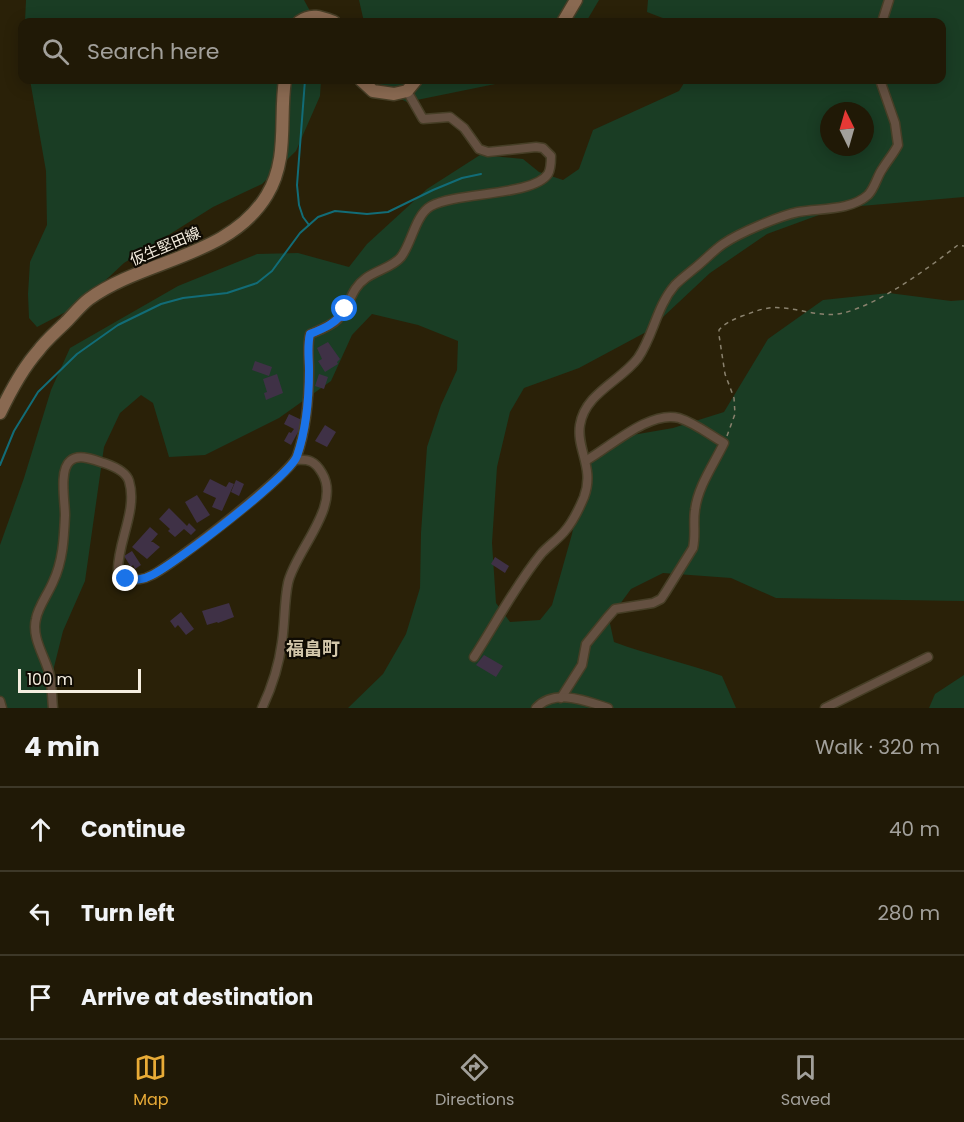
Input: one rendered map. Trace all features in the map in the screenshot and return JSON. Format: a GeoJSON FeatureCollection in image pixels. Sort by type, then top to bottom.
{"type":"FeatureCollection","features":[{"type":"Feature","properties":{"kind":"main road"},"geometry":{"type":"LineString","coordinates":[[565,18],[576,0]]}},
{"type":"Feature","properties":{"kind":"main road"},"geometry":{"type":"LineString","coordinates":[[305,18],[318,16],[323,18]]}},
{"type":"Feature","properties":{"kind":"main road","name":"仮生堅田線"},"geometry":{"type":"LineString","coordinates":[[0,413],[19,378],[38,350],[88,299],[124,280],[223,238],[247,220],[267,195],[276,174],[281,154],[285,84]]}},
{"type":"Feature","properties":{"kind":"main road"},"geometry":{"type":"LineString","coordinates":[[365,84],[373,91],[394,94],[407,91],[413,84]]}},
{"type":"Feature","properties":{"kind":"street"},"geometry":{"type":"LineString","coordinates":[[883,18],[889,0]]}},
{"type":"Feature","properties":{"kind":"street"},"geometry":{"type":"LineString","coordinates":[[474,657],[519,585],[542,553],[564,532],[574,517],[588,482],[586,460],[581,443],[580,426],[583,415],[591,402],[639,357],[663,300],[676,283],[724,243],[776,218],[798,212],[849,205],[867,196],[874,187],[898,145],[896,123],[881,84]]}},
{"type":"Feature","properties":{"kind":"street"},"geometry":{"type":"LineString","coordinates":[[53,708],[50,676],[36,634],[35,619],[61,559],[65,513],[64,483],[66,468],[70,461],[80,457],[90,459],[123,472],[129,481],[130,505],[118,561],[118,571],[126,579],[140,580],[172,563],[269,486],[296,460],[305,417],[310,334],[328,326],[340,317],[352,291],[367,277],[399,259],[425,210],[441,201],[500,193],[540,182],[548,174],[551,156],[543,148],[488,152],[479,149],[464,128],[450,117],[423,119],[407,91]]}},
{"type":"Feature","properties":{"kind":"street"},"geometry":{"type":"LineString","coordinates":[[561,698],[582,665],[586,644],[606,618],[615,609],[653,603],[661,599],[665,593],[693,548],[695,510],[699,493],[724,443],[677,417],[660,418],[635,429],[586,460]]}},
{"type":"Feature","properties":{"kind":"street"},"geometry":{"type":"LineString","coordinates":[[262,708],[273,684],[280,657],[289,581],[309,543],[327,493],[325,478],[317,464],[307,459],[296,460]]}},
{"type":"Feature","properties":{"kind":"street"},"geometry":{"type":"LineString","coordinates":[[825,708],[928,657]]}},
{"type":"Feature","properties":{"kind":"street"},"geometry":{"type":"LineString","coordinates":[[536,708],[548,699],[561,698],[576,699],[608,708]]}},
{"type":"Feature","properties":{"kind":"street"},"geometry":{"type":"LineString","coordinates":[[0,701],[2,708]]}},
{"type":"Feature","properties":{"kind":"path"},"geometry":{"type":"LineString","coordinates":[[724,443],[735,414],[734,398],[725,374],[719,335],[719,330],[727,322],[769,308],[842,314],[883,297],[958,245],[964,246]]}},
{"type":"Feature","properties":{"kind":"green space"},"geometry":{"type":"Polygon","coordinates":[[[26,0],[304,0],[314,18],[25,18],[26,0]]]}},
{"type":"Feature","properties":{"kind":"green space"},"geometry":{"type":"Polygon","coordinates":[[[359,0],[599,0],[588,18],[363,18],[359,0]]]}},
{"type":"Feature","properties":{"kind":"green space"},"geometry":{"type":"Polygon","coordinates":[[[648,0],[964,0],[964,197],[838,208],[767,234],[710,273],[648,331],[579,368],[524,388],[510,412],[497,467],[492,543],[496,603],[510,622],[540,620],[552,605],[572,534],[587,462],[621,437],[673,428],[724,412],[768,339],[823,300],[889,293],[951,301],[964,300],[964,601],[776,598],[731,578],[663,573],[631,589],[609,619],[614,642],[722,676],[736,708],[348,708],[383,674],[406,634],[420,588],[427,447],[441,405],[457,370],[458,341],[418,325],[372,314],[352,335],[331,381],[279,418],[205,455],[169,457],[153,403],[141,395],[120,413],[104,447],[85,581],[63,631],[54,667],[55,705],[58,708],[0,708],[0,545],[24,478],[51,390],[70,348],[178,286],[257,254],[298,253],[349,267],[367,244],[427,189],[480,155],[523,159],[539,172],[563,180],[579,169],[593,130],[679,91],[683,84],[946,84],[946,18],[663,18],[647,12],[648,0]]]}},
{"type":"Feature","properties":{"kind":"green space"},"geometry":{"type":"Polygon","coordinates":[[[31,84],[321,84],[320,96],[296,151],[262,184],[213,207],[124,263],[79,305],[37,327],[29,318],[28,294],[30,262],[47,225],[46,171],[31,84]]]}},
{"type":"Feature","properties":{"kind":"green space"},"geometry":{"type":"Polygon","coordinates":[[[380,84],[495,84],[407,102],[382,90],[380,84]]]}},
{"type":"Feature","properties":{"kind":"green space"},"geometry":{"type":"Polygon","coordinates":[[[964,675],[964,708],[929,708],[935,694],[964,675]]]}},
{"type":"Feature","properties":{"kind":"building"},"geometry":{"type":"Polygon","coordinates":[[[328,342],[340,359],[338,364],[325,372],[318,361],[322,359],[317,348],[328,342]]]}},
{"type":"Feature","properties":{"kind":"building"},"geometry":{"type":"Polygon","coordinates":[[[255,361],[272,367],[269,376],[252,370],[255,361]]]}},
{"type":"Feature","properties":{"kind":"building"},"geometry":{"type":"Polygon","coordinates":[[[277,374],[283,393],[266,400],[264,393],[267,392],[263,379],[277,374]]]}},
{"type":"Feature","properties":{"kind":"building"},"geometry":{"type":"Polygon","coordinates":[[[319,374],[328,377],[324,389],[315,386],[319,374]]]}},
{"type":"Feature","properties":{"kind":"building"},"geometry":{"type":"Polygon","coordinates":[[[289,414],[304,421],[291,445],[284,441],[289,432],[291,433],[294,429],[284,424],[289,414]]]}},
{"type":"Feature","properties":{"kind":"building"},"geometry":{"type":"Polygon","coordinates":[[[325,425],[336,432],[327,447],[315,441],[325,425]]]}},
{"type":"Feature","properties":{"kind":"building"},"geometry":{"type":"Polygon","coordinates":[[[210,479],[226,487],[229,482],[234,484],[222,511],[212,507],[216,498],[203,492],[210,479]]]}},
{"type":"Feature","properties":{"kind":"building"},"geometry":{"type":"Polygon","coordinates":[[[236,480],[244,484],[239,496],[231,492],[236,480]]]}},
{"type":"Feature","properties":{"kind":"building"},"geometry":{"type":"Polygon","coordinates":[[[197,495],[210,515],[197,523],[185,502],[197,495]]]}},
{"type":"Feature","properties":{"kind":"building"},"geometry":{"type":"Polygon","coordinates":[[[169,508],[187,526],[189,523],[196,530],[191,535],[184,529],[175,537],[168,531],[170,529],[159,519],[169,508]]]}},
{"type":"Feature","properties":{"kind":"building"},"geometry":{"type":"Polygon","coordinates":[[[150,527],[158,534],[151,542],[160,547],[147,559],[132,547],[150,527]]]}},
{"type":"Feature","properties":{"kind":"building"},"geometry":{"type":"Polygon","coordinates":[[[132,551],[141,565],[135,569],[124,556],[132,551]]]}},
{"type":"Feature","properties":{"kind":"building"},"geometry":{"type":"Polygon","coordinates":[[[495,557],[509,566],[505,573],[491,564],[495,557]]]}},
{"type":"Feature","properties":{"kind":"building"},"geometry":{"type":"Polygon","coordinates":[[[229,603],[234,617],[207,625],[202,611],[229,603]]]}},
{"type":"Feature","properties":{"kind":"building"},"geometry":{"type":"Polygon","coordinates":[[[181,612],[194,629],[186,635],[178,625],[175,628],[170,621],[181,612]]]}},
{"type":"Feature","properties":{"kind":"building"},"geometry":{"type":"Polygon","coordinates":[[[484,655],[503,666],[496,677],[476,665],[484,655]]]}},
{"type":"Feature","properties":{"kind":"waterway"},"geometry":{"type":"LineString","coordinates":[[305,84],[297,185],[299,205],[309,225]]}},
{"type":"Feature","properties":{"kind":"waterway"},"geometry":{"type":"LineString","coordinates":[[0,465],[14,431],[38,392],[77,354],[118,325],[161,304],[183,298],[227,293],[257,283],[272,271],[300,233],[318,217],[335,211],[367,214],[388,212],[462,178],[481,174]]}},
{"type":"Feature","properties":{"kind":"district","name":"福畠町"},"geometry":{"type":"Point","coordinates":[313,648]}},
{"type":"Feature","properties":{"kind":"route"},"geometry":{"type":"LineString","coordinates":[[126,579],[140,580],[172,563],[231,518],[296,460],[305,417],[310,334],[328,326],[340,317],[345,309]]}}]}
